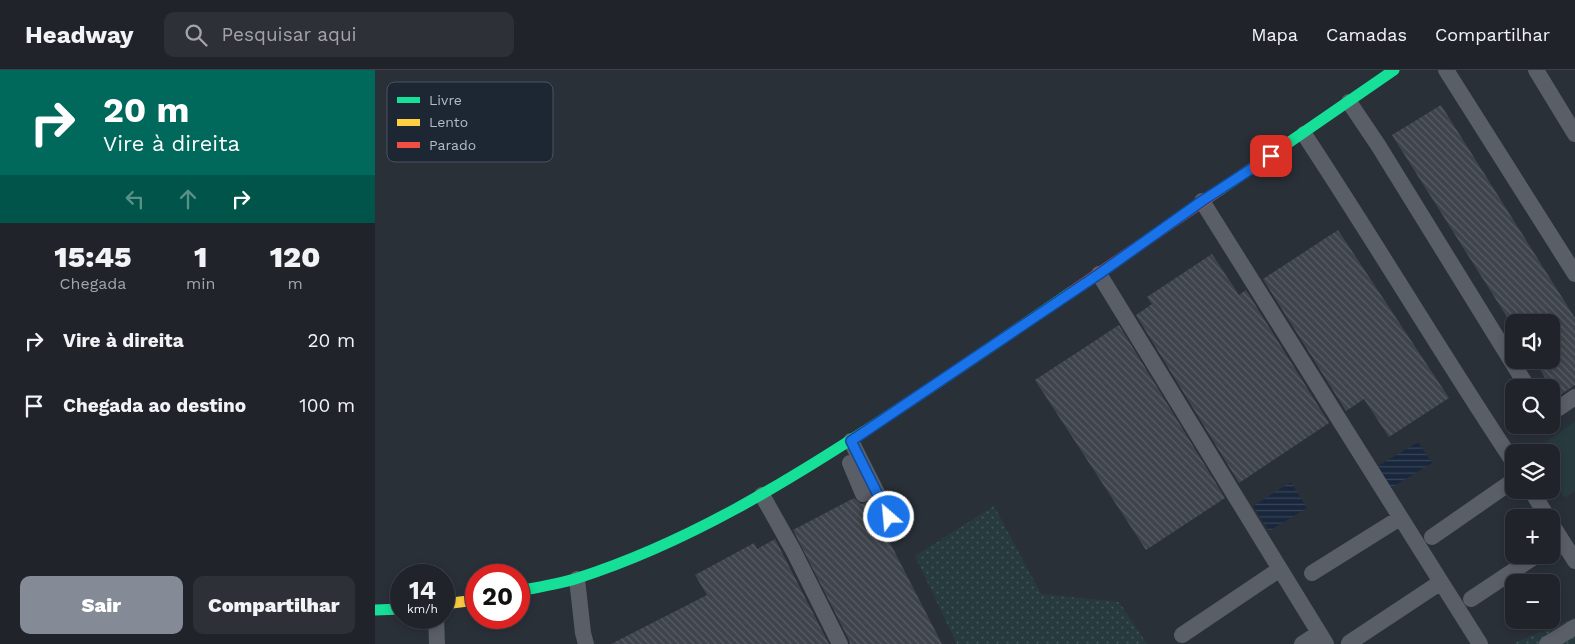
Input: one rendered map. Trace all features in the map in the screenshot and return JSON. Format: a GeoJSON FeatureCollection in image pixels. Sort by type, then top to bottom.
{"type":"FeatureCollection","features":[{"type":"Feature","properties":{"kind":"street"},"geometry":{"type":"LineString","coordinates":[[530,589],[577,578],[661,546],[763,495],[846,444],[1099,274],[1394,70]]}},
{"type":"Feature","properties":{"kind":"street"},"geometry":{"type":"LineString","coordinates":[[375,610],[390,609]]}},
{"type":"Feature","properties":{"kind":"lane"},"geometry":{"type":"LineString","coordinates":[[1446,70],[1575,274]]}},
{"type":"Feature","properties":{"kind":"lane"},"geometry":{"type":"LineString","coordinates":[[1536,70],[1575,134]]}},
{"type":"Feature","properties":{"kind":"lane"},"geometry":{"type":"LineString","coordinates":[[1349,102],[1383,153],[1521,379]]}},
{"type":"Feature","properties":{"kind":"lane"},"geometry":{"type":"LineString","coordinates":[[1304,134],[1505,449]]}},
{"type":"Feature","properties":{"kind":"lane"},"geometry":{"type":"LineString","coordinates":[[1202,201],[1480,644]]}},
{"type":"Feature","properties":{"kind":"lane"},"geometry":{"type":"LineString","coordinates":[[1099,274],[1323,639],[1302,644]]}},
{"type":"Feature","properties":{"kind":"lane"},"geometry":{"type":"LineString","coordinates":[[1560,407],[1575,398]]}},
{"type":"Feature","properties":{"kind":"lane"},"geometry":{"type":"LineString","coordinates":[[846,444],[863,494]]}},
{"type":"Feature","properties":{"kind":"lane"},"geometry":{"type":"LineString","coordinates":[[846,444],[889,517]]}},
{"type":"Feature","properties":{"kind":"lane"},"geometry":{"type":"LineString","coordinates":[[1432,536],[1505,486]]}},
{"type":"Feature","properties":{"kind":"lane"},"geometry":{"type":"LineString","coordinates":[[763,495],[840,644]]}},
{"type":"Feature","properties":{"kind":"lane"},"geometry":{"type":"LineString","coordinates":[[1312,573],[1400,518]]}},
{"type":"Feature","properties":{"kind":"lane"},"geometry":{"type":"LineString","coordinates":[[1560,546],[1575,561]]}},
{"type":"Feature","properties":{"kind":"lane"},"geometry":{"type":"LineString","coordinates":[[1471,599],[1524,564]]}},
{"type":"Feature","properties":{"kind":"lane"},"geometry":{"type":"LineString","coordinates":[[1182,635],[1280,569]]}},
{"type":"Feature","properties":{"kind":"lane"},"geometry":{"type":"LineString","coordinates":[[577,578],[585,644]]}},
{"type":"Feature","properties":{"kind":"lane"},"geometry":{"type":"LineString","coordinates":[[1349,643],[1441,582]]}},
{"type":"Feature","properties":{"kind":"lane"},"geometry":{"type":"LineString","coordinates":[[1547,644],[1575,627]]}},
{"type":"Feature","properties":{"kind":"lane"},"geometry":{"type":"LineString","coordinates":[[436,629],[437,644]]}},
{"type":"Feature","properties":{"kind":"green space"},"geometry":{"type":"Polygon","coordinates":[[[1575,421],[1575,491],[1565,498],[1560,491],[1560,444],[1543,444],[1557,434],[1560,434],[1560,432],[1575,421]]]}},
{"type":"Feature","properties":{"kind":"green space"},"geometry":{"type":"Polygon","coordinates":[[[994,506],[1041,594],[1119,602],[1147,644],[957,644],[915,556],[994,506]]]}},
{"type":"Feature","properties":{"kind":"green space"},"geometry":{"type":"Polygon","coordinates":[[[1575,618],[1575,644],[1512,644],[1548,629],[1560,629],[1560,624],[1575,618]]]}},
{"type":"Feature","properties":{"kind":"water"},"geometry":{"type":"Polygon","coordinates":[[[1418,442],[1432,463],[1391,488],[1378,466],[1418,442]]]}},
{"type":"Feature","properties":{"kind":"water"},"geometry":{"type":"Polygon","coordinates":[[[1291,482],[1307,508],[1269,531],[1253,506],[1291,482]]]}},
{"type":"Feature","properties":{"kind":"building"},"geometry":{"type":"Polygon","coordinates":[[[1441,105],[1575,318],[1575,385],[1560,395],[1560,379],[1546,379],[1540,369],[1560,369],[1560,314],[1505,314],[1392,135],[1441,105]]]}},
{"type":"Feature","properties":{"kind":"building"},"geometry":{"type":"Polygon","coordinates":[[[1338,230],[1449,398],[1389,437],[1364,399],[1346,411],[1263,279],[1338,230]]]}},
{"type":"Feature","properties":{"kind":"building"},"geometry":{"type":"Polygon","coordinates":[[[1212,254],[1239,295],[1246,290],[1329,423],[1239,483],[1136,315],[1152,304],[1147,297],[1212,254]]]}},
{"type":"Feature","properties":{"kind":"building"},"geometry":{"type":"Polygon","coordinates":[[[1119,325],[1225,498],[1146,550],[1035,380],[1119,325]]]}},
{"type":"Feature","properties":{"kind":"building"},"geometry":{"type":"Polygon","coordinates":[[[854,498],[861,504],[869,502],[942,644],[850,644],[793,530],[854,498]]]}},
{"type":"Feature","properties":{"kind":"building"},"geometry":{"type":"Polygon","coordinates":[[[775,539],[829,644],[611,644],[707,595],[695,575],[754,543],[757,549],[775,539]]]}},
{"type":"Feature","properties":{"kind":"traffic: fast"},"geometry":{"type":"LineString","coordinates":[[1220,190],[1394,70]]}},
{"type":"Feature","properties":{"kind":"traffic: fast"},"geometry":{"type":"LineString","coordinates":[[530,589],[571,580],[618,564],[697,529],[735,509],[810,466],[930,388],[1071,292]]}},
{"type":"Feature","properties":{"kind":"traffic: fast"},"geometry":{"type":"LineString","coordinates":[[375,610],[390,609]]}},
{"type":"Feature","properties":{"kind":"traffic: slow"},"geometry":{"type":"LineString","coordinates":[[455,603],[465,601]]}},
{"type":"Feature","properties":{"kind":"traffic: jam"},"geometry":{"type":"LineString","coordinates":[[1071,292],[1220,190]]}},
{"type":"Feature","properties":{"kind":"route"},"geometry":{"type":"LineString","coordinates":[[889,517],[851,441],[1099,274],[1202,201],[1271,156]]}}]}
